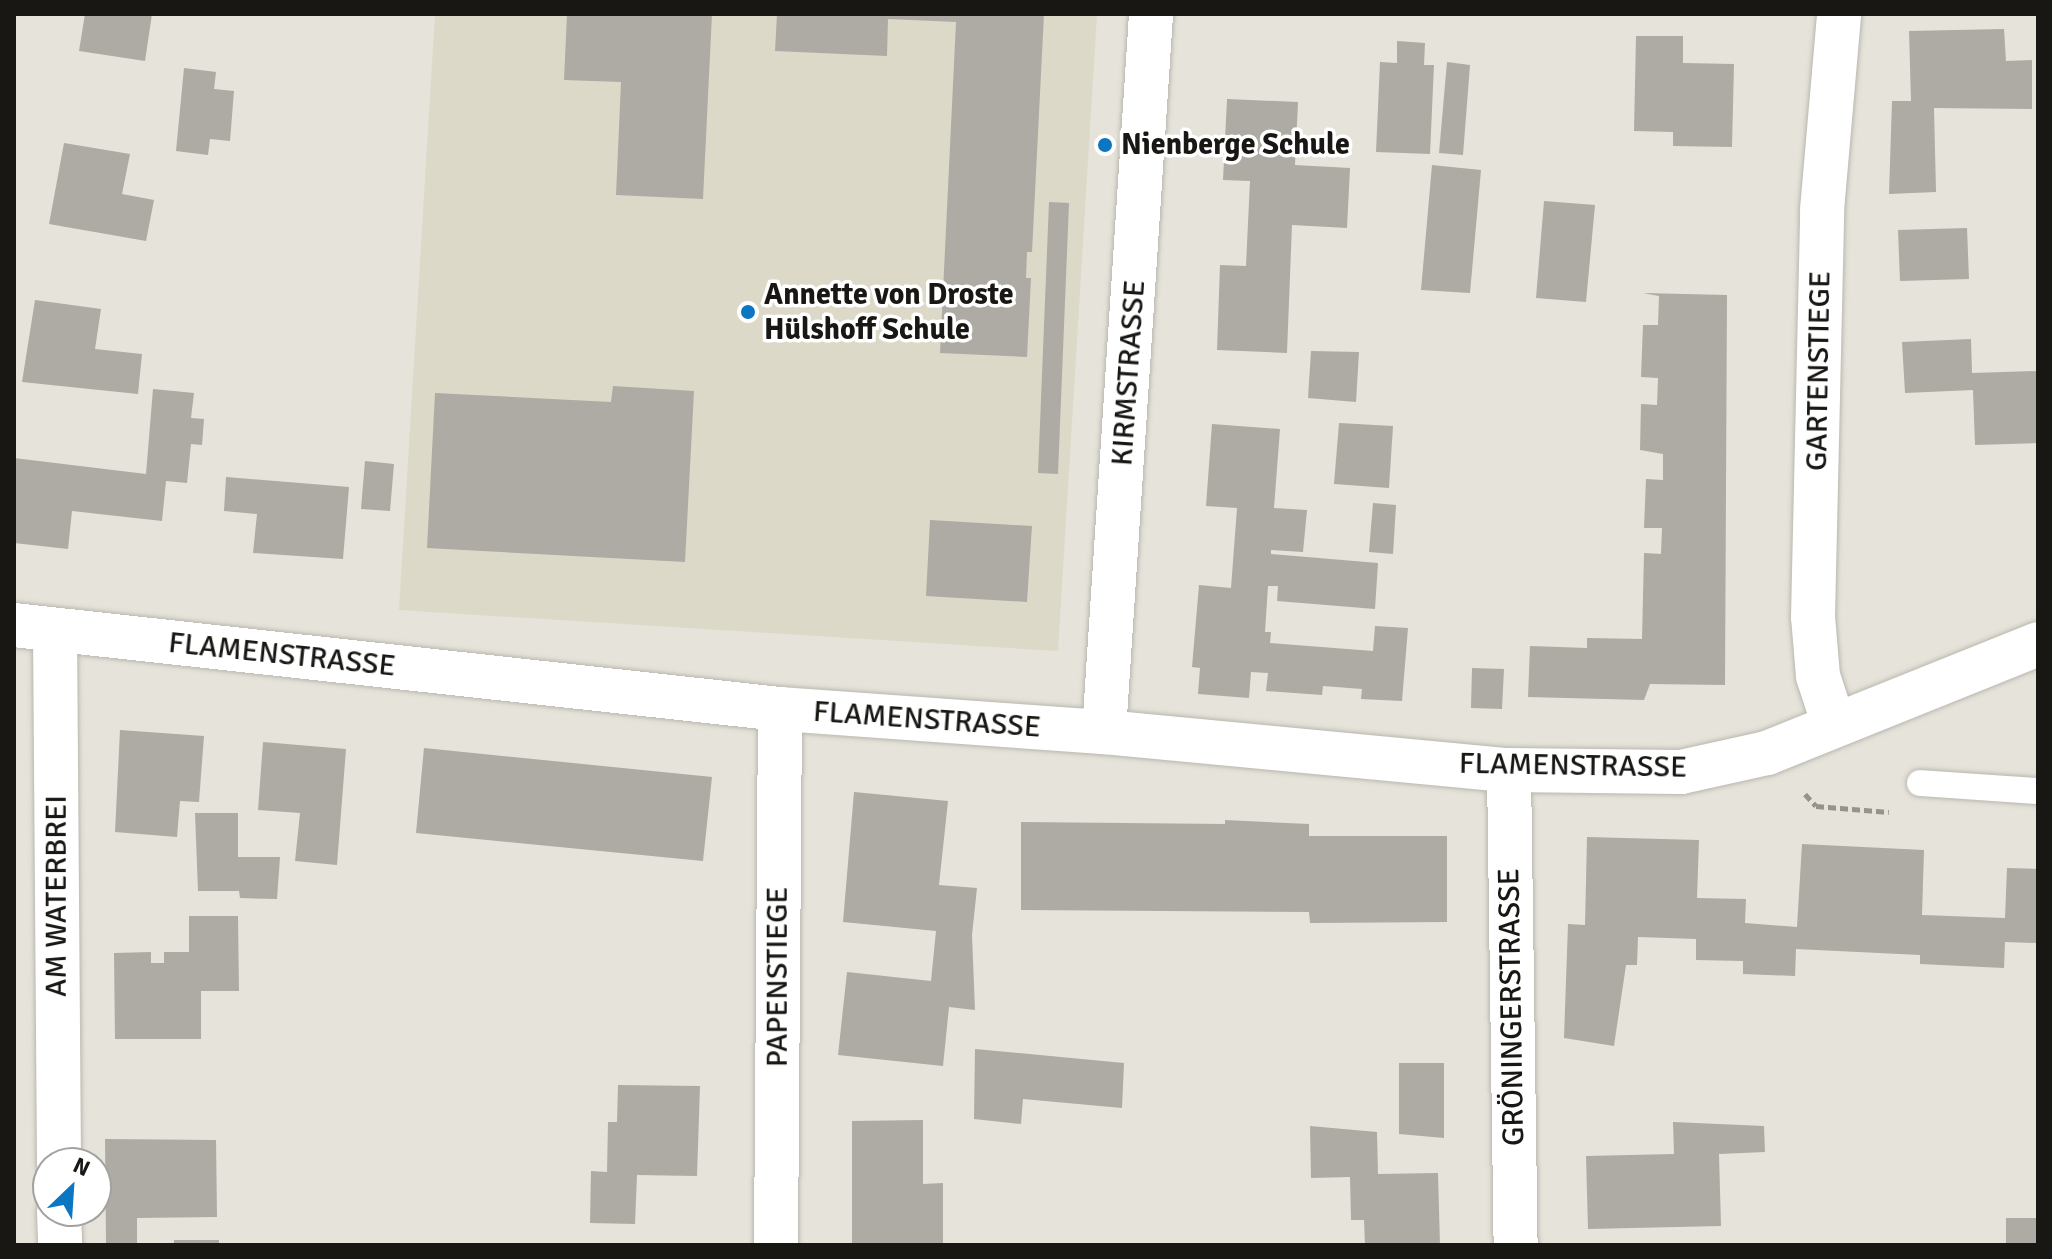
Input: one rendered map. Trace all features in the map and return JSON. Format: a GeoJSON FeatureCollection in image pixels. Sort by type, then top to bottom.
{"type":"FeatureCollection","features":[{"type":"Feature","properties":{"kind":"street","name":"KIRMSTRASSE"},"geometry":{"type":"LineString","coordinates":[[1104,732],[1151,14]]}},
{"type":"Feature","properties":{"kind":"street","name":"GARTENSTIEGE"},"geometry":{"type":"LineString","coordinates":[[1834,725],[1818,676],[1813,617],[1822,210],[1839,14]]}},
{"type":"Feature","properties":{"kind":"street","name":"FLAMENSTRASSE"},"geometry":{"type":"LineString","coordinates":[[34,627],[780,709],[1104,732],[1509,770],[1681,772],[1767,753],[2038,644]]}},
{"type":"Feature","properties":{"kind":"street","name":"AM WATERBREI"},"geometry":{"type":"LineString","coordinates":[[34,627],[58,1147]]}},
{"type":"Feature","properties":{"kind":"street","name":"PAPENSTIEGE"},"geometry":{"type":"LineString","coordinates":[[776,1245],[780,709]]}},
{"type":"Feature","properties":{"kind":"street","name":"GRÖNINGERSTRASSE"},"geometry":{"type":"LineString","coordinates":[[1509,770],[1516,1245]]}},
{"type":"Feature","properties":{"kind":"lane"},"geometry":{"type":"LineString","coordinates":[[1920,783],[2038,791]]}},
{"type":"Feature","properties":{"kind":"path"},"geometry":{"type":"LineString","coordinates":[[1767,753],[1816,806],[1896,812],[1920,783]]}},
{"type":"Feature","properties":{"kind":"shaded area","name":"Annette von Droste Hülshoff Schule"},"geometry":{"type":"Polygon","coordinates":[[[435,14],[1097,14],[1058,651],[399,610],[435,14]]]}},
{"type":"Feature","properties":{"kind":"building"},"geometry":{"type":"Polygon","coordinates":[[[85,14],[152,14],[145,61],[79,51],[85,14]]]}},
{"type":"Feature","properties":{"kind":"building"},"geometry":{"type":"Polygon","coordinates":[[[567,14],[712,14],[703,199],[616,195],[621,82],[564,80],[567,14]]]}},
{"type":"Feature","properties":{"kind":"building"},"geometry":{"type":"Polygon","coordinates":[[[777,14],[1044,14],[1032,252],[1027,252],[1026,278],[1031,278],[1027,357],[940,353],[956,22],[888,19],[887,56],[775,51],[777,14]]]}},
{"type":"Feature","properties":{"kind":"building"},"geometry":{"type":"Polygon","coordinates":[[[2004,29],[2006,61],[2032,60],[2032,109],[1934,108],[1936,192],[1889,194],[1892,101],[1911,101],[1909,31],[2004,29]]]}},
{"type":"Feature","properties":{"kind":"building"},"geometry":{"type":"Polygon","coordinates":[[[1636,36],[1683,36],[1683,63],[1734,64],[1732,147],[1673,146],[1673,132],[1634,131],[1636,36]]]}},
{"type":"Feature","properties":{"kind":"building"},"geometry":{"type":"Polygon","coordinates":[[[1397,41],[1425,43],[1424,65],[1434,65],[1430,154],[1376,152],[1380,62],[1397,63],[1397,41]]]}},
{"type":"Feature","properties":{"kind":"building"},"geometry":{"type":"Polygon","coordinates":[[[1447,62],[1470,65],[1463,155],[1439,153],[1447,62]]]}},
{"type":"Feature","properties":{"kind":"building"},"geometry":{"type":"Polygon","coordinates":[[[184,68],[216,72],[214,89],[234,91],[230,141],[210,139],[208,155],[176,151],[184,68]]]}},
{"type":"Feature","properties":{"kind":"building"},"geometry":{"type":"Polygon","coordinates":[[[1227,99],[1298,102],[1295,165],[1350,168],[1347,228],[1292,225],[1287,353],[1217,350],[1220,265],[1246,266],[1250,181],[1223,180],[1227,99]]]}},
{"type":"Feature","properties":{"kind":"building"},"geometry":{"type":"Polygon","coordinates":[[[64,143],[130,154],[122,194],[154,200],[146,241],[49,224],[64,143]]]}},
{"type":"Feature","properties":{"kind":"building"},"geometry":{"type":"Polygon","coordinates":[[[1432,165],[1481,170],[1470,293],[1421,290],[1432,165]]]}},
{"type":"Feature","properties":{"kind":"building"},"geometry":{"type":"Polygon","coordinates":[[[1544,201],[1595,205],[1586,302],[1536,298],[1544,201]]]}},
{"type":"Feature","properties":{"kind":"building"},"geometry":{"type":"Polygon","coordinates":[[[1049,202],[1069,203],[1058,474],[1038,473],[1049,202]]]}},
{"type":"Feature","properties":{"kind":"building"},"geometry":{"type":"Polygon","coordinates":[[[1967,228],[1969,279],[1900,281],[1898,230],[1967,228]]]}},
{"type":"Feature","properties":{"kind":"building"},"geometry":{"type":"Polygon","coordinates":[[[1643,293],[1727,295],[1725,685],[1650,684],[1644,700],[1528,697],[1530,646],[1587,648],[1587,638],[1642,639],[1644,553],[1661,554],[1662,528],[1644,528],[1646,479],[1663,480],[1663,454],[1640,450],[1641,404],[1657,405],[1658,378],[1641,377],[1643,325],[1658,325],[1659,296],[1643,293]]]}},
{"type":"Feature","properties":{"kind":"building"},"geometry":{"type":"Polygon","coordinates":[[[35,300],[101,309],[95,349],[142,354],[138,394],[22,382],[35,300]]]}},
{"type":"Feature","properties":{"kind":"building"},"geometry":{"type":"Polygon","coordinates":[[[1971,339],[1972,373],[2038,371],[2038,443],[1975,445],[1973,390],[1905,393],[1902,342],[1971,339]]]}},
{"type":"Feature","properties":{"kind":"building"},"geometry":{"type":"Polygon","coordinates":[[[1311,351],[1359,352],[1356,402],[1308,398],[1311,351]]]}},
{"type":"Feature","properties":{"kind":"building"},"geometry":{"type":"Polygon","coordinates":[[[613,386],[694,391],[685,562],[427,548],[435,393],[611,402],[613,386]]]}},
{"type":"Feature","properties":{"kind":"building"},"geometry":{"type":"Polygon","coordinates":[[[153,389],[194,393],[191,418],[204,419],[202,445],[191,444],[187,483],[166,481],[162,521],[72,511],[68,549],[14,543],[14,458],[146,474],[153,389]]]}},
{"type":"Feature","properties":{"kind":"building"},"geometry":{"type":"Polygon","coordinates":[[[1339,423],[1393,426],[1389,488],[1334,484],[1339,423]]]}},
{"type":"Feature","properties":{"kind":"building"},"geometry":{"type":"Polygon","coordinates":[[[1212,424],[1280,429],[1274,508],[1307,510],[1303,552],[1271,550],[1271,554],[1378,563],[1375,609],[1277,601],[1278,586],[1268,586],[1265,632],[1271,632],[1270,643],[1373,651],[1375,626],[1408,628],[1402,701],[1361,699],[1362,689],[1323,686],[1322,695],[1266,691],[1268,673],[1251,672],[1249,698],[1198,694],[1200,668],[1192,667],[1199,585],[1231,588],[1237,508],[1206,506],[1212,424]]]}},
{"type":"Feature","properties":{"kind":"building"},"geometry":{"type":"Polygon","coordinates":[[[365,461],[394,464],[390,511],[361,509],[365,461]]]}},
{"type":"Feature","properties":{"kind":"building"},"geometry":{"type":"Polygon","coordinates":[[[226,477],[349,487],[343,559],[253,553],[257,514],[224,511],[226,477]]]}},
{"type":"Feature","properties":{"kind":"building"},"geometry":{"type":"Polygon","coordinates":[[[1373,503],[1396,505],[1393,554],[1369,552],[1373,503]]]}},
{"type":"Feature","properties":{"kind":"building"},"geometry":{"type":"Polygon","coordinates":[[[930,520],[1032,526],[1027,602],[926,596],[930,520]]]}},
{"type":"Feature","properties":{"kind":"building"},"geometry":{"type":"Polygon","coordinates":[[[1472,668],[1504,669],[1502,709],[1471,708],[1472,668]]]}},
{"type":"Feature","properties":{"kind":"building"},"geometry":{"type":"Polygon","coordinates":[[[120,730],[204,736],[199,802],[180,801],[177,837],[115,832],[120,730]]]}},
{"type":"Feature","properties":{"kind":"building"},"geometry":{"type":"Polygon","coordinates":[[[263,742],[346,749],[337,865],[295,861],[300,813],[258,810],[263,742]]]}},
{"type":"Feature","properties":{"kind":"building"},"geometry":{"type":"Polygon","coordinates":[[[424,748],[712,777],[703,861],[416,833],[424,748]]]}},
{"type":"Feature","properties":{"kind":"building"},"geometry":{"type":"Polygon","coordinates":[[[854,792],[948,801],[939,885],[977,888],[972,935],[975,1010],[949,1007],[943,1066],[838,1055],[847,972],[931,981],[936,931],[843,922],[854,792]]]}},
{"type":"Feature","properties":{"kind":"building"},"geometry":{"type":"Polygon","coordinates":[[[195,813],[238,813],[238,857],[280,857],[277,899],[240,898],[239,891],[198,891],[195,813]]]}},
{"type":"Feature","properties":{"kind":"building"},"geometry":{"type":"Polygon","coordinates":[[[1225,820],[1309,824],[1309,836],[1447,836],[1447,922],[1310,923],[1309,912],[1021,910],[1021,822],[1225,824],[1225,820]]]}},
{"type":"Feature","properties":{"kind":"building"},"geometry":{"type":"Polygon","coordinates":[[[1587,837],[1699,840],[1697,898],[1746,899],[1745,923],[1797,927],[1802,844],[1924,850],[1922,915],[2005,918],[2007,868],[2038,869],[2038,943],[2005,942],[2004,968],[1920,964],[1920,955],[1796,949],[1795,976],[1743,974],[1743,961],[1696,960],[1696,939],[1638,937],[1637,965],[1626,965],[1614,1046],[1564,1038],[1568,924],[1585,925],[1587,837]]]}},
{"type":"Feature","properties":{"kind":"building"},"geometry":{"type":"Polygon","coordinates":[[[189,916],[238,916],[239,991],[201,991],[201,1039],[115,1039],[114,953],[151,952],[151,963],[164,963],[164,952],[189,952],[189,916]]]}},
{"type":"Feature","properties":{"kind":"building"},"geometry":{"type":"Polygon","coordinates":[[[975,1049],[1124,1063],[1122,1108],[1023,1099],[1021,1124],[974,1119],[975,1049]]]}},
{"type":"Feature","properties":{"kind":"building"},"geometry":{"type":"Polygon","coordinates":[[[1399,1063],[1444,1063],[1444,1138],[1399,1134],[1399,1063]]]}},
{"type":"Feature","properties":{"kind":"building"},"geometry":{"type":"Polygon","coordinates":[[[618,1085],[700,1086],[697,1176],[637,1175],[635,1224],[590,1223],[591,1171],[607,1172],[608,1122],[617,1122],[618,1085]]]}},
{"type":"Feature","properties":{"kind":"building"},"geometry":{"type":"Polygon","coordinates":[[[923,1120],[923,1184],[943,1183],[943,1243],[852,1244],[852,1121],[923,1120]]]}},
{"type":"Feature","properties":{"kind":"building"},"geometry":{"type":"Polygon","coordinates":[[[1673,1122],[1764,1126],[1765,1152],[1719,1154],[1721,1226],[1588,1229],[1586,1156],[1674,1154],[1673,1122]]]}},
{"type":"Feature","properties":{"kind":"building"},"geometry":{"type":"Polygon","coordinates":[[[1310,1126],[1377,1132],[1378,1174],[1438,1173],[1440,1245],[1365,1245],[1364,1220],[1351,1220],[1350,1177],[1311,1178],[1310,1126]]]}},
{"type":"Feature","properties":{"kind":"building"},"geometry":{"type":"Polygon","coordinates":[[[105,1139],[216,1140],[217,1217],[137,1218],[137,1245],[106,1245],[106,1227],[112,1227],[112,1147],[105,1147],[105,1139]]]}},
{"type":"Feature","properties":{"kind":"building"},"geometry":{"type":"Polygon","coordinates":[[[2006,1218],[2038,1218],[2038,1245],[2006,1245],[2006,1218]]]}},
{"type":"Feature","properties":{"kind":"building"},"geometry":{"type":"Polygon","coordinates":[[[174,1240],[219,1240],[219,1245],[174,1245],[174,1240]]]}},
{"type":"Feature","properties":{"kind":"place","name":"Nienberge Schule"},"geometry":{"type":"Point","coordinates":[1105,145]}},
{"type":"Feature","properties":{"kind":"place","name":"Annette von Droste Hülshoff Schule"},"geometry":{"type":"Point","coordinates":[748,312]}}]}
